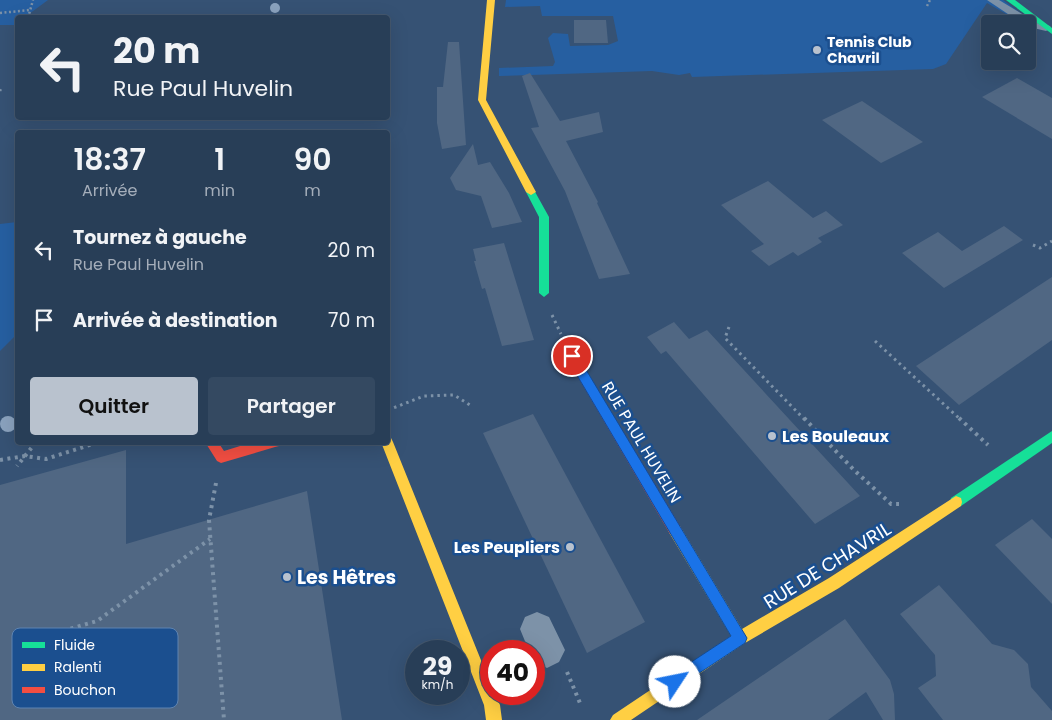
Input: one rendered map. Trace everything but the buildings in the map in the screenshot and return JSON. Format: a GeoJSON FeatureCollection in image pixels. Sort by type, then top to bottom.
{"type":"FeatureCollection","features":[{"type":"Feature","properties":{"kind":"street"},"geometry":{"type":"LineString","coordinates":[[491,0],[482,100],[544,217],[544,293]]}},
{"type":"Feature","properties":{"kind":"street"},"geometry":{"type":"LineString","coordinates":[[1010,0],[1050,30]]}},
{"type":"Feature","properties":{"kind":"street","name":"RUE PAUL HUVELIN"},"geometry":{"type":"LineString","coordinates":[[572,356],[740,638]]}},
{"type":"Feature","properties":{"kind":"street","name":"RUE DE CHAVRIL"},"geometry":{"type":"LineString","coordinates":[[618,720],[740,638],[834,583],[922,526],[1052,436]]}},
{"type":"Feature","properties":{"kind":"street"},"geometry":{"type":"LineString","coordinates":[[213,445],[221,458],[265,445]]}},
{"type":"Feature","properties":{"kind":"street"},"geometry":{"type":"LineString","coordinates":[[387,445],[492,705],[494,720]]}},
{"type":"Feature","properties":{"kind":"lane"},"geometry":{"type":"LineString","coordinates":[[992,0],[1033,25],[1050,30]]}},
{"type":"Feature","properties":{"kind":"path"},"geometry":{"type":"LineString","coordinates":[[29,15],[33,0]]}},
{"type":"Feature","properties":{"kind":"path"},"geometry":{"type":"LineString","coordinates":[[926,6],[930,0]]}},
{"type":"Feature","properties":{"kind":"path"},"geometry":{"type":"LineString","coordinates":[[0,14],[30,10]]}},
{"type":"Feature","properties":{"kind":"path"},"geometry":{"type":"LineString","coordinates":[[1033,245],[1040,248],[1052,241]]}},
{"type":"Feature","properties":{"kind":"path"},"geometry":{"type":"LineString","coordinates":[[544,293],[553,317],[572,356]]}},
{"type":"Feature","properties":{"kind":"path"},"geometry":{"type":"LineString","coordinates":[[729,327],[724,338],[854,470],[891,504],[902,504],[922,526]]}},
{"type":"Feature","properties":{"kind":"path"},"geometry":{"type":"LineString","coordinates":[[875,341],[1009,465]]}},
{"type":"Feature","properties":{"kind":"path"},"geometry":{"type":"LineString","coordinates":[[390,409],[424,396],[454,395],[470,405]]}},
{"type":"Feature","properties":{"kind":"path"},"geometry":{"type":"LineString","coordinates":[[17,466],[34,445]]}},
{"type":"Feature","properties":{"kind":"path"},"geometry":{"type":"LineString","coordinates":[[0,460],[25,456],[46,459],[90,445]]}},
{"type":"Feature","properties":{"kind":"path"},"geometry":{"type":"LineString","coordinates":[[221,458],[209,520],[224,720]]}},
{"type":"Feature","properties":{"kind":"path"},"geometry":{"type":"LineString","coordinates":[[73,628],[97,621],[210,538]]}},
{"type":"Feature","properties":{"kind":"shaded area"},"geometry":{"type":"Polygon","coordinates":[[[0,0],[48,0],[28,15],[15,15],[15,25],[0,25],[0,0]]]}},
{"type":"Feature","properties":{"kind":"shaded area","name":"Tennis Club Chavril"},"geometry":{"type":"Polygon","coordinates":[[[506,0],[1003,0],[1023,15],[1008,15],[987,3],[946,64],[933,69],[692,77],[690,73],[679,75],[652,71],[499,76],[499,68],[553,66],[555,62],[548,38],[553,33],[568,34],[570,46],[608,45],[618,41],[613,16],[542,16],[540,6],[505,7],[506,0]]]}},
{"type":"Feature","properties":{"kind":"shaded area"},"geometry":{"type":"Polygon","coordinates":[[[15,222],[15,336],[0,351],[0,224],[15,222]]]}},
{"type":"Feature","properties":{"kind":"traffic: fast"},"geometry":{"type":"LineString","coordinates":[[1010,0],[1052,32]]}},
{"type":"Feature","properties":{"kind":"traffic: fast"},"geometry":{"type":"LineString","coordinates":[[531,192],[544,217],[544,293]]}},
{"type":"Feature","properties":{"kind":"traffic: fast"},"geometry":{"type":"LineString","coordinates":[[956,502],[1052,436]]}},
{"type":"Feature","properties":{"kind":"traffic: slow"},"geometry":{"type":"LineString","coordinates":[[491,0],[482,100],[531,192]]}},
{"type":"Feature","properties":{"kind":"traffic: slow"},"geometry":{"type":"LineString","coordinates":[[388,445],[492,705],[494,720]]}},
{"type":"Feature","properties":{"kind":"traffic: slow"},"geometry":{"type":"LineString","coordinates":[[618,720],[740,638],[834,583],[956,502]]}},
{"type":"Feature","properties":{"kind":"traffic: slow"},"geometry":{"type":"LineString","coordinates":[[675,530],[740,638]]}},
{"type":"Feature","properties":{"kind":"traffic: jam"},"geometry":{"type":"LineString","coordinates":[[572,357],[675,530]]}},
{"type":"Feature","properties":{"kind":"traffic: jam"},"geometry":{"type":"LineString","coordinates":[[213,445],[221,457],[264,445]]}},
{"type":"Feature","properties":{"kind":"place","name":"Tennis Club Chavril"},"geometry":{"type":"Point","coordinates":[817,50]}},
{"type":"Feature","properties":{"kind":"place","name":"Les Bouleaux"},"geometry":{"type":"Point","coordinates":[772,436]}},
{"type":"Feature","properties":{"kind":"place","name":"Les Peupliers"},"geometry":{"type":"Point","coordinates":[570,547]}},
{"type":"Feature","properties":{"kind":"place","name":"Les Hêtres"},"geometry":{"type":"Point","coordinates":[287,577]}},
{"type":"Feature","properties":{"kind":"route"},"geometry":{"type":"LineString","coordinates":[[572,356],[740,638],[675,682]]}}]}
